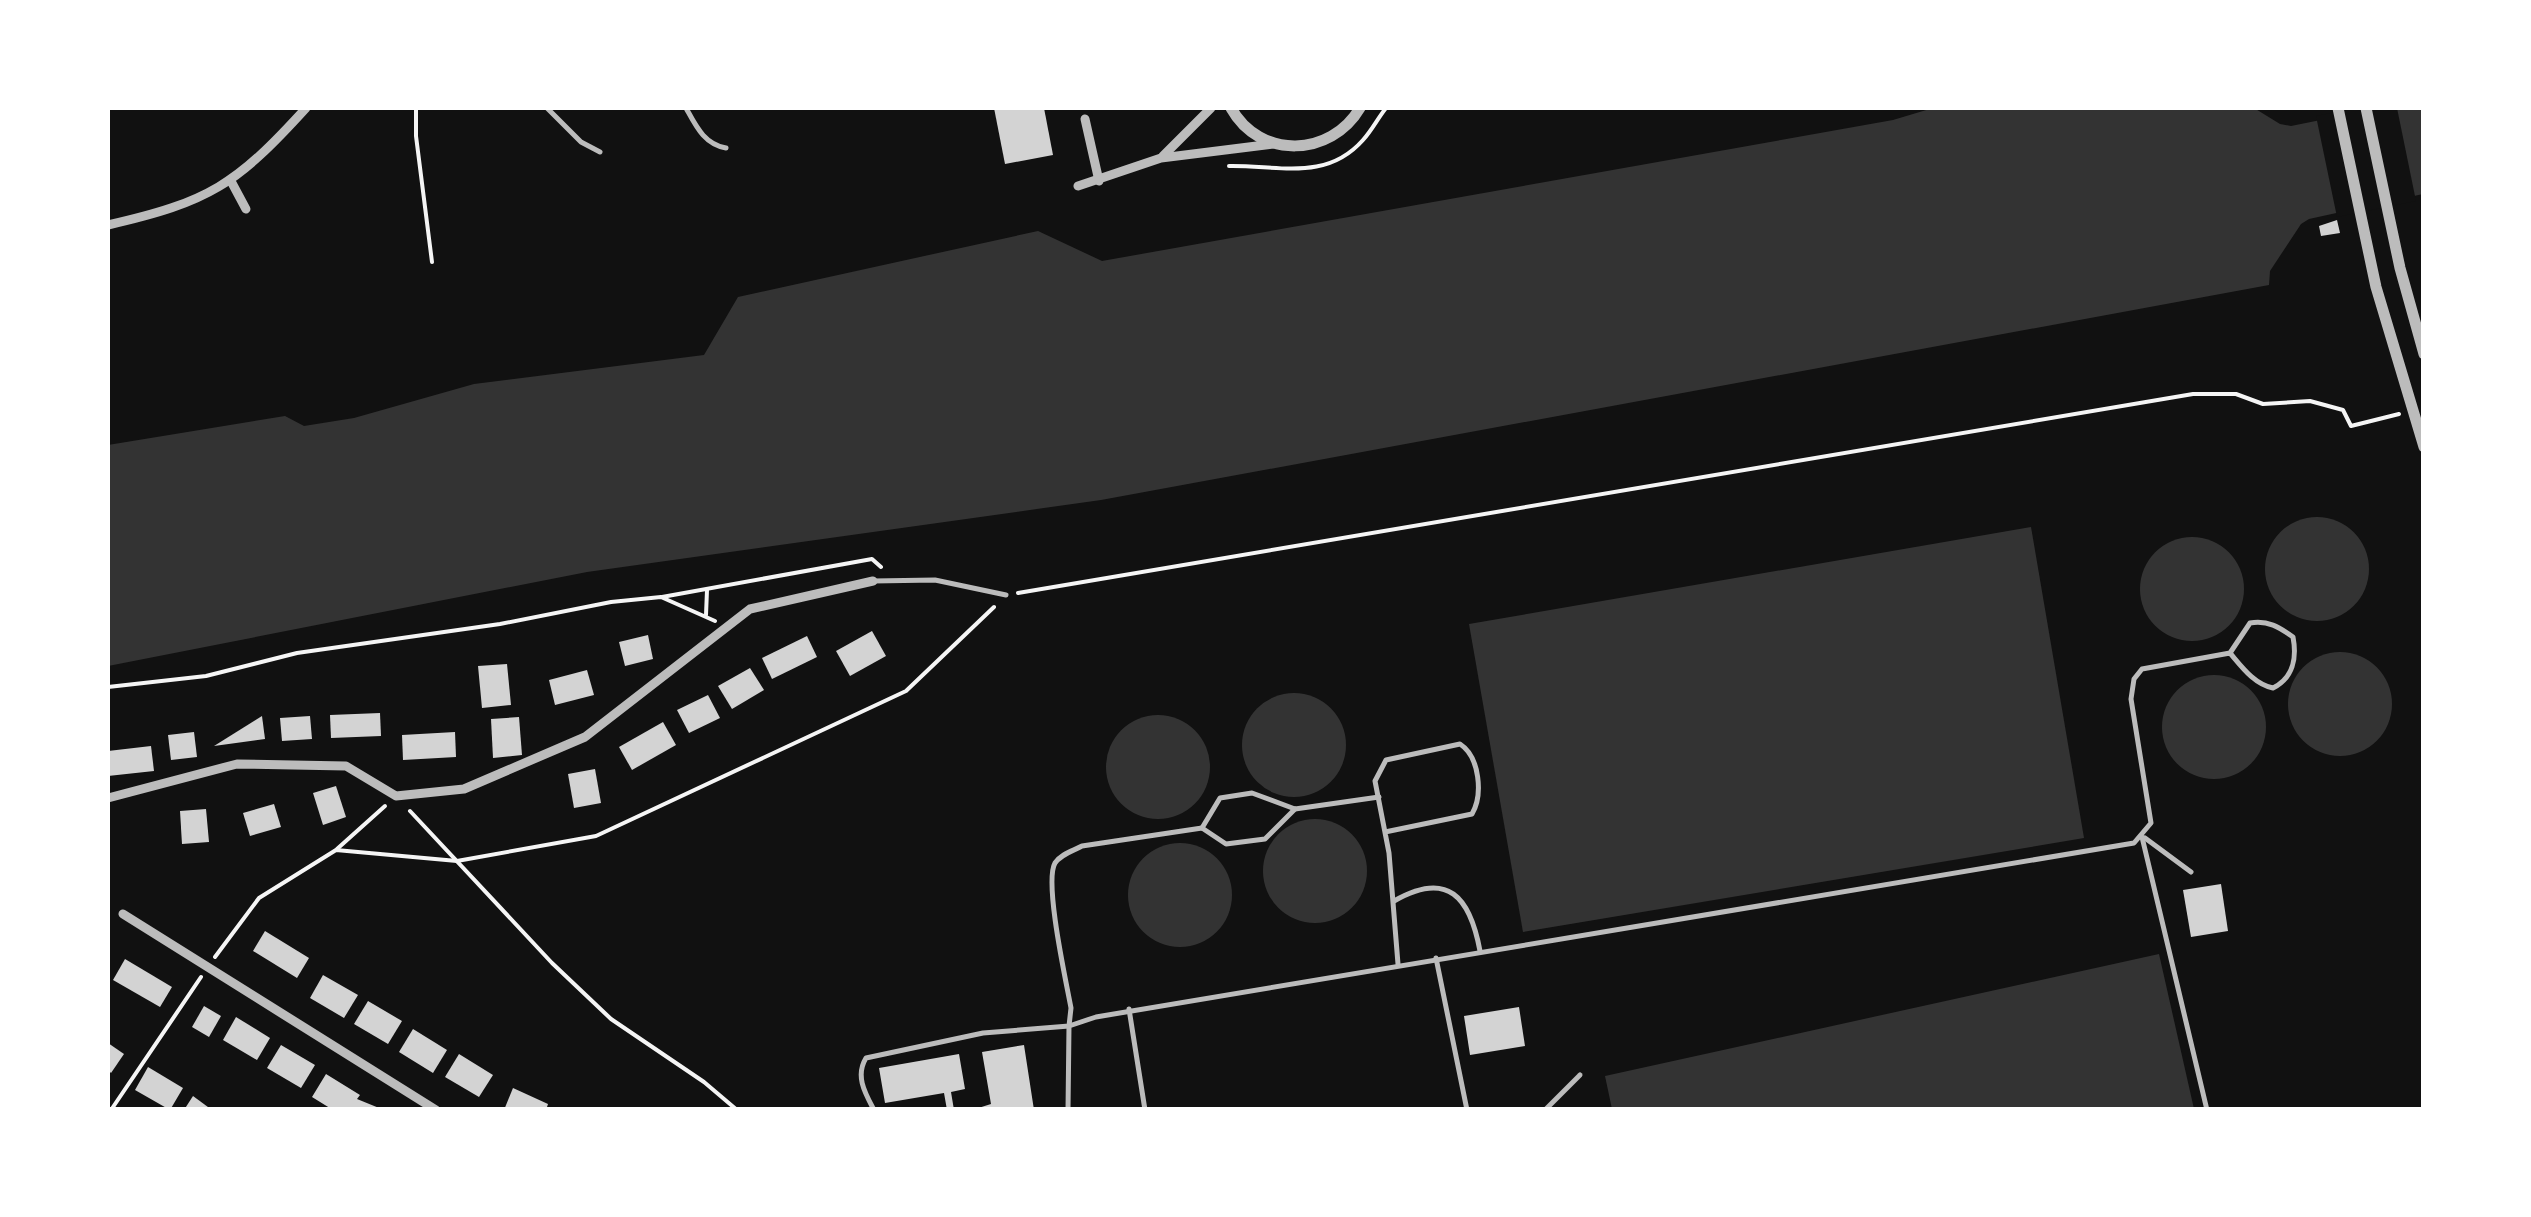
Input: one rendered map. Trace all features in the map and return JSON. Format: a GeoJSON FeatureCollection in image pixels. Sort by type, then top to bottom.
{"type":"FeatureCollection","features":[{"type":"Feature","properties":{"kind":"street"},"geometry":{"type":"LineString","coordinates":[[108,225],[198,200],[231,181],[306,108]]}},
{"type":"Feature","properties":{"kind":"street"},"geometry":{"type":"LineString","coordinates":[[1161,158],[1211,108]]}},
{"type":"Feature","properties":{"kind":"street"},"geometry":{"type":"LineString","coordinates":[[1231,108],[1253,134],[1273,144],[1295,148],[1336,135],[1360,108]]}},
{"type":"Feature","properties":{"kind":"street"},"geometry":{"type":"LineString","coordinates":[[2338,108],[2376,288],[2424,448]]}},
{"type":"Feature","properties":{"kind":"street"},"geometry":{"type":"LineString","coordinates":[[2366,108],[2424,354]]}},
{"type":"Feature","properties":{"kind":"street"},"geometry":{"type":"LineString","coordinates":[[1085,120],[1099,180]]}},
{"type":"Feature","properties":{"kind":"street"},"geometry":{"type":"LineString","coordinates":[[1078,186],[1161,158],[1273,144]]}},
{"type":"Feature","properties":{"kind":"street"},"geometry":{"type":"LineString","coordinates":[[231,181],[246,209]]}},
{"type":"Feature","properties":{"kind":"street"},"geometry":{"type":"LineString","coordinates":[[108,798],[237,764],[346,766],[396,796],[464,789],[585,738],[750,609],[873,581]]}},
{"type":"Feature","properties":{"kind":"street"},"geometry":{"type":"LineString","coordinates":[[124,914],[436,1110]]}},
{"type":"Feature","properties":{"kind":"lane"},"geometry":{"type":"LineString","coordinates":[[547,108],[581,142],[600,152]]}},
{"type":"Feature","properties":{"kind":"lane"},"geometry":{"type":"LineString","coordinates":[[686,108],[704,137],[714,146],[726,148]]}},
{"type":"Feature","properties":{"kind":"lane"},"geometry":{"type":"LineString","coordinates":[[873,581],[935,580],[1006,595]]}},
{"type":"Feature","properties":{"kind":"lane"},"geometry":{"type":"LineString","coordinates":[[874,1110],[861,1086],[866,1058],[983,1033],[1069,1026],[1128,1009],[2134,843],[2151,823],[2151,806],[2131,699],[2134,679],[2142,669],[2230,653],[2250,624],[2262,621],[2279,626],[2294,638],[2297,655],[2282,684],[2273,688],[2250,676],[2230,653]]}},
{"type":"Feature","properties":{"kind":"lane"},"geometry":{"type":"LineString","coordinates":[[1385,832],[1472,814],[1479,798],[1472,757],[1460,744],[1386,760],[1375,781],[1394,901],[1398,964]]}},
{"type":"Feature","properties":{"kind":"lane"},"geometry":{"type":"LineString","coordinates":[[1202,828],[1220,798],[1252,793],[1295,809],[1379,797]]}},
{"type":"Feature","properties":{"kind":"lane"},"geometry":{"type":"LineString","coordinates":[[1068,1110],[1071,1008],[1051,884],[1056,862],[1082,846],[1202,828],[1226,844],[1265,839],[1295,809]]}},
{"type":"Feature","properties":{"kind":"lane"},"geometry":{"type":"LineString","coordinates":[[2142,837],[2191,872]]}},
{"type":"Feature","properties":{"kind":"lane"},"geometry":{"type":"LineString","coordinates":[[2142,837],[2207,1110]]}},
{"type":"Feature","properties":{"kind":"lane"},"geometry":{"type":"LineString","coordinates":[[1394,901],[1422,887],[1454,893],[1466,903],[1480,951]]}},
{"type":"Feature","properties":{"kind":"lane"},"geometry":{"type":"LineString","coordinates":[[1436,958],[1467,1110]]}},
{"type":"Feature","properties":{"kind":"lane"},"geometry":{"type":"LineString","coordinates":[[1128,1009],[1145,1110]]}},
{"type":"Feature","properties":{"kind":"lane"},"geometry":{"type":"LineString","coordinates":[[1545,1110],[1580,1074]]}},
{"type":"Feature","properties":{"kind":"path"},"geometry":{"type":"LineString","coordinates":[[416,108],[432,262]]}},
{"type":"Feature","properties":{"kind":"path"},"geometry":{"type":"LineString","coordinates":[[336,850],[457,860],[596,836],[906,691],[1006,595],[2194,394],[2236,394],[2263,404],[2310,401],[2343,410],[2352,426],[2387,418]]}},
{"type":"Feature","properties":{"kind":"path"},"geometry":{"type":"LineString","coordinates":[[108,687],[206,676],[297,653],[500,624],[872,559]]}},
{"type":"Feature","properties":{"kind":"path"},"geometry":{"type":"LineString","coordinates":[[706,616],[707,588]]}},
{"type":"Feature","properties":{"kind":"path"},"geometry":{"type":"LineString","coordinates":[[661,597],[726,627]]}},
{"type":"Feature","properties":{"kind":"path"},"geometry":{"type":"LineString","coordinates":[[111,1110],[259,898],[336,850],[396,796],[552,963],[612,1019],[738,1110]]}},
{"type":"Feature","properties":{"kind":"shaded area"},"geometry":{"type":"Polygon","coordinates":[[[1933,108],[2254,108],[2280,124],[2291,126],[2380,108],[2423,108],[2423,194],[2309,219],[2301,224],[2270,271],[2269,285],[1101,500],[587,572],[108,666],[108,445],[285,416],[304,426],[354,418],[474,384],[704,355],[738,297],[1038,231],[1102,261],[1893,120],[1933,108]]]}},
{"type":"Feature","properties":{"kind":"shaded area"},"geometry":{"type":"Polygon","coordinates":[[[2317,517],[2337,521],[2354,532],[2365,549],[2369,569],[2365,589],[2354,606],[2337,617],[2317,621],[2297,617],[2280,606],[2269,589],[2265,569],[2269,549],[2280,532],[2297,521],[2317,517]]]}},
{"type":"Feature","properties":{"kind":"shaded area"},"geometry":{"type":"Polygon","coordinates":[[[2031,527],[2084,838],[1523,932],[1469,624],[2031,527]]]}},
{"type":"Feature","properties":{"kind":"shaded area"},"geometry":{"type":"Polygon","coordinates":[[[2192,537],[2212,541],[2229,552],[2240,569],[2244,589],[2240,609],[2229,626],[2212,637],[2192,641],[2172,637],[2155,626],[2144,609],[2140,589],[2144,569],[2155,552],[2172,541],[2192,537]]]}},
{"type":"Feature","properties":{"kind":"shaded area"},"geometry":{"type":"Polygon","coordinates":[[[2340,652],[2360,656],[2377,667],[2388,684],[2392,704],[2388,724],[2377,741],[2360,752],[2340,756],[2320,752],[2303,741],[2292,724],[2288,704],[2292,684],[2303,667],[2320,656],[2340,652]]]}},
{"type":"Feature","properties":{"kind":"shaded area"},"geometry":{"type":"Polygon","coordinates":[[[2214,675],[2234,679],[2251,690],[2262,707],[2266,727],[2262,747],[2251,764],[2234,775],[2214,779],[2194,775],[2177,764],[2166,747],[2162,727],[2166,707],[2177,690],[2194,679],[2214,675]]]}},
{"type":"Feature","properties":{"kind":"shaded area"},"geometry":{"type":"Polygon","coordinates":[[[1294,693],[1314,697],[1331,708],[1342,725],[1346,745],[1342,765],[1331,782],[1314,793],[1294,797],[1274,793],[1257,782],[1246,765],[1242,745],[1246,725],[1257,708],[1274,697],[1294,693]]]}},
{"type":"Feature","properties":{"kind":"shaded area"},"geometry":{"type":"Polygon","coordinates":[[[1158,715],[1178,719],[1195,730],[1206,747],[1210,767],[1206,787],[1195,804],[1178,815],[1158,819],[1138,815],[1121,804],[1110,787],[1106,767],[1110,747],[1121,730],[1138,719],[1158,715]]]}},
{"type":"Feature","properties":{"kind":"shaded area"},"geometry":{"type":"Polygon","coordinates":[[[1315,819],[1335,823],[1352,834],[1363,851],[1367,871],[1363,891],[1352,908],[1335,919],[1315,923],[1295,919],[1278,908],[1267,891],[1263,871],[1267,851],[1278,834],[1295,823],[1315,819]]]}},
{"type":"Feature","properties":{"kind":"shaded area"},"geometry":{"type":"Polygon","coordinates":[[[1180,843],[1200,847],[1217,858],[1228,875],[1232,895],[1228,915],[1217,932],[1200,943],[1180,947],[1160,943],[1143,932],[1132,915],[1128,895],[1132,875],[1143,858],[1160,847],[1180,843]]]}},
{"type":"Feature","properties":{"kind":"shaded area"},"geometry":{"type":"Polygon","coordinates":[[[2159,954],[2194,1109],[1612,1109],[1605,1076],[2159,954]]]}},
{"type":"Feature","properties":{"kind":"pier"},"geometry":{"type":"Polygon","coordinates":[[[2356,108],[2397,108],[2416,201],[2337,217],[2316,116],[2356,108]]]}},
{"type":"Feature","properties":{"kind":"building"},"geometry":{"type":"Polygon","coordinates":[[[994,108],[1044,108],[1053,155],[1005,164],[994,108]]]}},
{"type":"Feature","properties":{"kind":"building"},"geometry":{"type":"Polygon","coordinates":[[[2337,220],[2340,233],[2321,236],[2319,226],[2337,220]]]}},
{"type":"Feature","properties":{"kind":"building"},"geometry":{"type":"Polygon","coordinates":[[[872,631],[886,656],[850,676],[836,651],[872,631]]]}},
{"type":"Feature","properties":{"kind":"building"},"geometry":{"type":"Polygon","coordinates":[[[648,635],[653,659],[625,666],[619,642],[648,635]]]}},
{"type":"Feature","properties":{"kind":"building"},"geometry":{"type":"Polygon","coordinates":[[[807,636],[817,657],[772,679],[762,658],[807,636]]]}},
{"type":"Feature","properties":{"kind":"building"},"geometry":{"type":"Polygon","coordinates":[[[507,664],[511,705],[482,708],[478,666],[507,664]]]}},
{"type":"Feature","properties":{"kind":"building"},"geometry":{"type":"Polygon","coordinates":[[[750,668],[764,690],[732,709],[718,686],[750,668]]]}},
{"type":"Feature","properties":{"kind":"building"},"geometry":{"type":"Polygon","coordinates":[[[587,670],[594,695],[555,705],[549,680],[587,670]]]}},
{"type":"Feature","properties":{"kind":"building"},"geometry":{"type":"Polygon","coordinates":[[[708,695],[720,718],[689,733],[677,710],[708,695]]]}},
{"type":"Feature","properties":{"kind":"building"},"geometry":{"type":"Polygon","coordinates":[[[380,713],[381,736],[331,738],[330,715],[380,713]]]}},
{"type":"Feature","properties":{"kind":"building"},"geometry":{"type":"Polygon","coordinates":[[[262,716],[265,739],[214,746],[262,716]]]}},
{"type":"Feature","properties":{"kind":"building"},"geometry":{"type":"Polygon","coordinates":[[[310,716],[312,739],[282,741],[280,718],[310,716]]]}},
{"type":"Feature","properties":{"kind":"building"},"geometry":{"type":"Polygon","coordinates":[[[519,717],[522,755],[493,758],[491,719],[519,717]]]}},
{"type":"Feature","properties":{"kind":"building"},"geometry":{"type":"Polygon","coordinates":[[[663,722],[676,745],[632,770],[619,747],[663,722]]]}},
{"type":"Feature","properties":{"kind":"building"},"geometry":{"type":"Polygon","coordinates":[[[194,732],[197,757],[171,760],[168,735],[194,732]]]}},
{"type":"Feature","properties":{"kind":"building"},"geometry":{"type":"Polygon","coordinates":[[[455,732],[456,757],[403,760],[402,735],[455,732]]]}},
{"type":"Feature","properties":{"kind":"building"},"geometry":{"type":"Polygon","coordinates":[[[151,746],[154,771],[108,776],[108,751],[151,746]]]}},
{"type":"Feature","properties":{"kind":"building"},"geometry":{"type":"Polygon","coordinates":[[[595,769],[601,803],[574,808],[568,774],[595,769]]]}},
{"type":"Feature","properties":{"kind":"building"},"geometry":{"type":"Polygon","coordinates":[[[336,786],[346,817],[323,825],[313,793],[336,786]]]}},
{"type":"Feature","properties":{"kind":"building"},"geometry":{"type":"Polygon","coordinates":[[[274,804],[281,827],[250,836],[243,813],[274,804]]]}},
{"type":"Feature","properties":{"kind":"building"},"geometry":{"type":"Polygon","coordinates":[[[206,809],[209,842],[182,844],[180,811],[206,809]]]}},
{"type":"Feature","properties":{"kind":"building"},"geometry":{"type":"Polygon","coordinates":[[[2221,884],[2228,931],[2191,937],[2183,890],[2221,884]]]}},
{"type":"Feature","properties":{"kind":"building"},"geometry":{"type":"Polygon","coordinates":[[[265,931],[309,958],[297,978],[253,951],[265,931]]]}},
{"type":"Feature","properties":{"kind":"building"},"geometry":{"type":"Polygon","coordinates":[[[125,959],[172,987],[160,1007],[113,980],[125,959]]]}},
{"type":"Feature","properties":{"kind":"building"},"geometry":{"type":"Polygon","coordinates":[[[323,975],[358,995],[344,1018],[310,998],[323,975]]]}},
{"type":"Feature","properties":{"kind":"building"},"geometry":{"type":"Polygon","coordinates":[[[368,1001],[402,1021],[388,1044],[354,1024],[368,1001]]]}},
{"type":"Feature","properties":{"kind":"building"},"geometry":{"type":"Polygon","coordinates":[[[204,1006],[221,1016],[209,1037],[192,1027],[204,1006]]]}},
{"type":"Feature","properties":{"kind":"building"},"geometry":{"type":"Polygon","coordinates":[[[1519,1007],[1525,1046],[1470,1055],[1464,1016],[1519,1007]]]}},
{"type":"Feature","properties":{"kind":"building"},"geometry":{"type":"Polygon","coordinates":[[[236,1017],[270,1038],[257,1060],[223,1040],[236,1017]]]}},
{"type":"Feature","properties":{"kind":"building"},"geometry":{"type":"Polygon","coordinates":[[[413,1029],[447,1050],[433,1073],[399,1052],[413,1029]]]}},
{"type":"Feature","properties":{"kind":"building"},"geometry":{"type":"Polygon","coordinates":[[[108,1043],[124,1054],[111,1073],[108,1070],[108,1043]]]}},
{"type":"Feature","properties":{"kind":"building"},"geometry":{"type":"Polygon","coordinates":[[[281,1045],[315,1065],[301,1088],[267,1068],[281,1045]]]}},
{"type":"Feature","properties":{"kind":"building"},"geometry":{"type":"Polygon","coordinates":[[[1024,1045],[1034,1110],[972,1110],[991,1104],[982,1052],[1024,1045]]]}},
{"type":"Feature","properties":{"kind":"building"},"geometry":{"type":"Polygon","coordinates":[[[459,1054],[493,1075],[479,1097],[445,1077],[459,1054]]]}},
{"type":"Feature","properties":{"kind":"building"},"geometry":{"type":"Polygon","coordinates":[[[959,1054],[965,1089],[951,1092],[954,1110],[947,1110],[944,1093],[885,1103],[879,1068],[959,1054]]]}},
{"type":"Feature","properties":{"kind":"building"},"geometry":{"type":"Polygon","coordinates":[[[148,1067],[183,1088],[170,1110],[135,1090],[148,1067]]]}},
{"type":"Feature","properties":{"kind":"building"},"geometry":{"type":"Polygon","coordinates":[[[326,1074],[360,1095],[357,1099],[384,1110],[333,1110],[312,1097],[326,1074]]]}},
{"type":"Feature","properties":{"kind":"building"},"geometry":{"type":"Polygon","coordinates":[[[513,1088],[548,1104],[546,1110],[504,1110],[513,1088]]]}},
{"type":"Feature","properties":{"kind":"building"},"geometry":{"type":"Polygon","coordinates":[[[193,1096],[212,1110],[184,1110],[193,1096]]]}}]}
